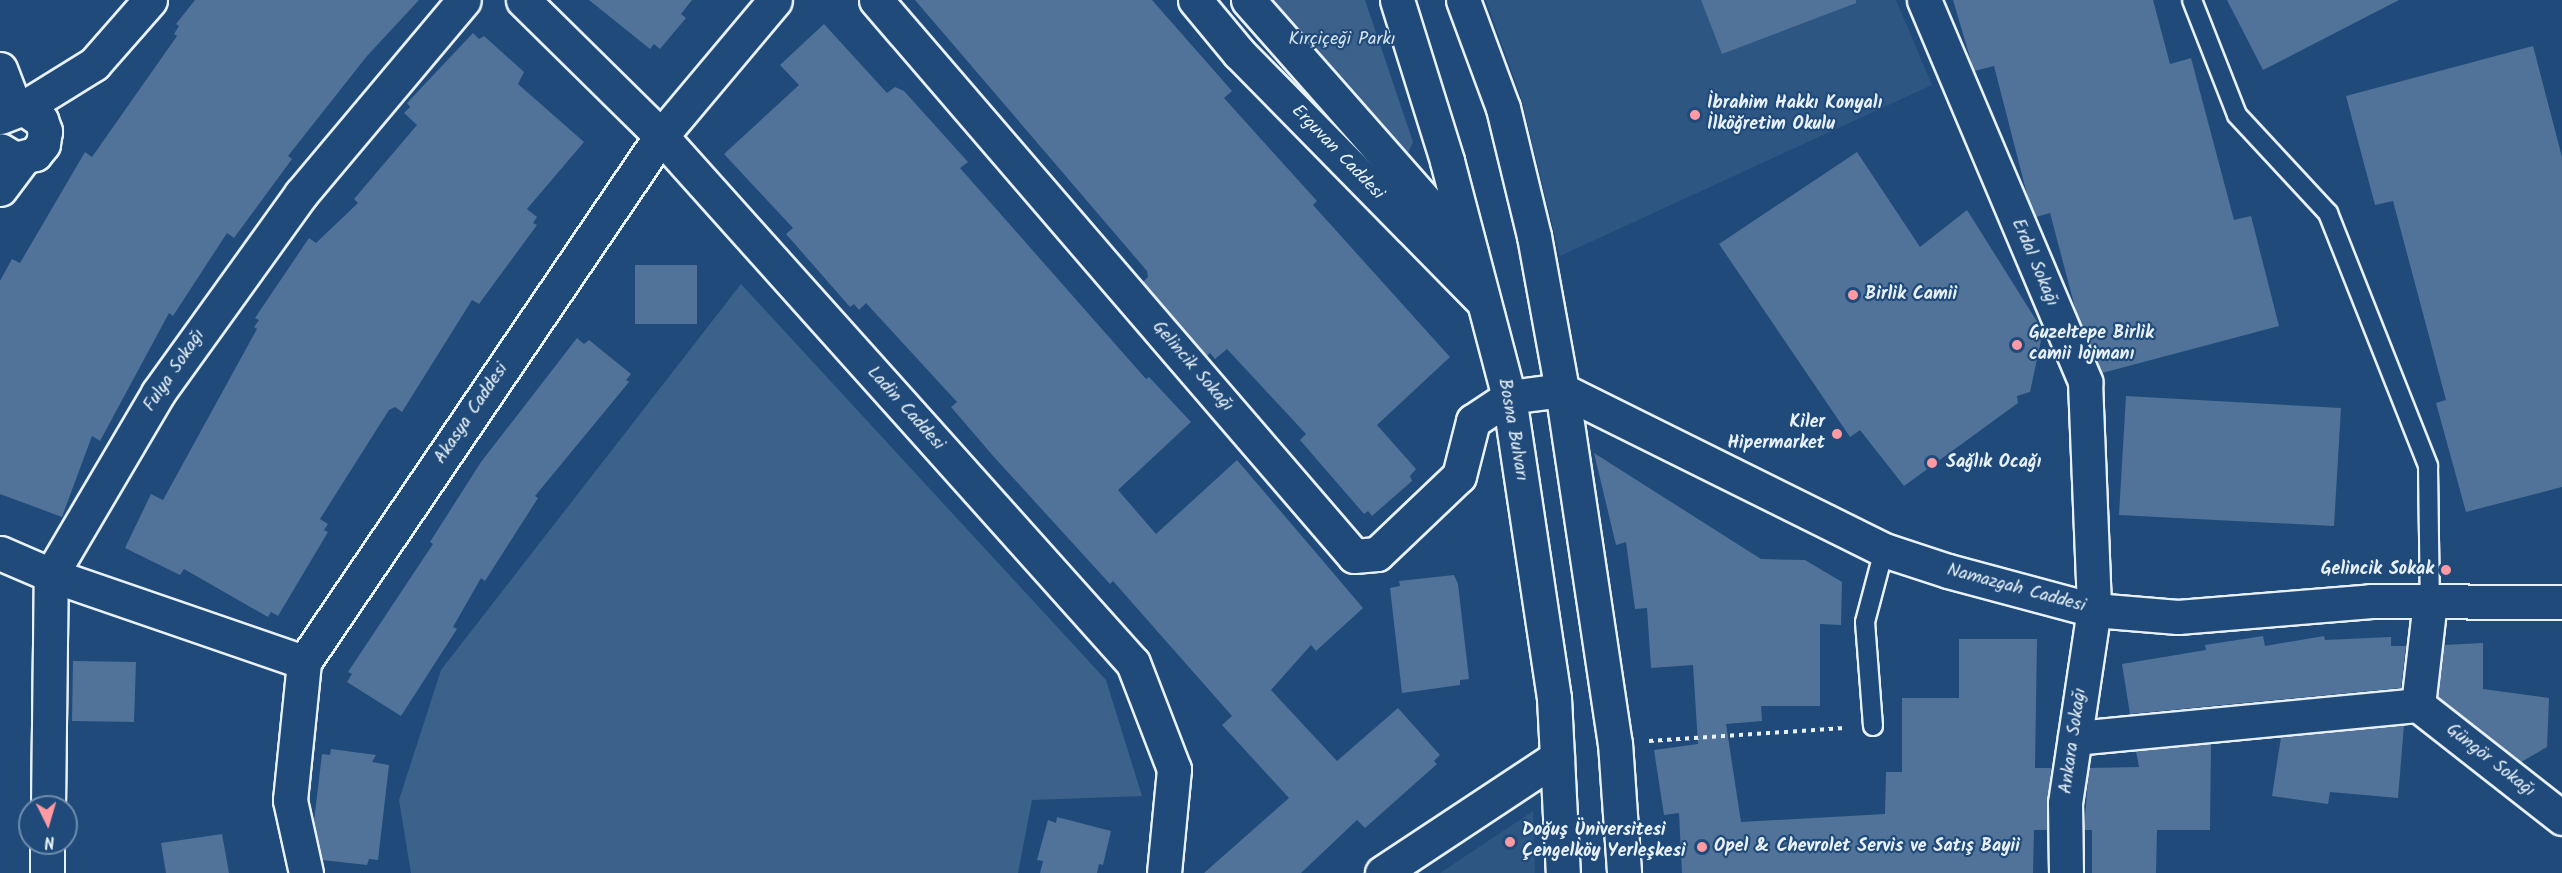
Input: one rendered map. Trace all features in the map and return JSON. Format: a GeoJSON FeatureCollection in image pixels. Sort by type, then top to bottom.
{"type":"FeatureCollection","features":[{"type":"Feature","properties":{"kind":"street"},"geometry":{"type":"LineString","coordinates":[[21,116],[94,64],[150,0]]}},
{"type":"Feature","properties":{"kind":"street","name":"Fulya Sokağı"},"geometry":{"type":"LineString","coordinates":[[48,795],[51,575],[158,393],[294,203],[464,0]]}},
{"type":"Feature","properties":{"kind":"street","name":"Ladin Caddesi"},"geometry":{"type":"LineString","coordinates":[[523,0],[661,136],[1133,663],[1174,769],[1164,873]]}},
{"type":"Feature","properties":{"kind":"street","name":"Akasya Caddesi"},"geometry":{"type":"LineString","coordinates":[[306,873],[290,800],[304,662],[661,136],[775,0]]}},
{"type":"Feature","properties":{"kind":"street","name":"Gelincik Sokağı"},"geometry":{"type":"LineString","coordinates":[[876,0],[1354,556],[1377,554],[1459,476],[1473,421],[1509,397]]}},
{"type":"Feature","properties":{"kind":"street","name":"Erguvan Caddesi"},"geometry":{"type":"LineString","coordinates":[[1195,0],[1239,53],[1484,302]]}},
{"type":"Feature","properties":{"kind":"street"},"geometry":{"type":"LineString","coordinates":[[1248,0],[1471,253]]}},
{"type":"Feature","properties":{"kind":"street","name":"Bosna Bulvarı"},"geometry":{"type":"LineString","coordinates":[[1397,0],[1471,253],[1509,397],[1554,698],[1563,873]]}},
{"type":"Feature","properties":{"kind":"street"},"geometry":{"type":"LineString","coordinates":[[1463,0],[1503,108],[1533,236],[1562,390],[1615,743],[1624,873]]}},
{"type":"Feature","properties":{"kind":"street","name":"Erdal Sokağı"},"geometry":{"type":"LineString","coordinates":[[1924,0],[2085,382],[2094,609]]}},
{"type":"Feature","properties":{"kind":"street"},"geometry":{"type":"LineString","coordinates":[[0,69],[21,116],[43,144],[35,154],[11,155],[0,189]]}},
{"type":"Feature","properties":{"kind":"street"},"geometry":{"type":"LineString","coordinates":[[1509,397],[1562,390]]}},
{"type":"Feature","properties":{"kind":"street","name":"Namazgah Caddesi"},"geometry":{"type":"LineString","coordinates":[[1562,390],[1884,550],[1948,571],[2094,609],[2178,617],[2371,601],[2562,602]]}},
{"type":"Feature","properties":{"kind":"street"},"geometry":{"type":"LineString","coordinates":[[0,553],[51,575],[304,662]]}},
{"type":"Feature","properties":{"kind":"street"},"geometry":{"type":"LineString","coordinates":[[2075,738],[2418,705],[2430,601]]}},
{"type":"Feature","properties":{"kind":"street","name":"Ankara Sokağı"},"geometry":{"type":"LineString","coordinates":[[2066,873],[2065,803],[2094,609]]}},
{"type":"Feature","properties":{"kind":"street","name":"Güngör Sokağı"},"geometry":{"type":"LineString","coordinates":[[2418,705],[2562,818]]}},
{"type":"Feature","properties":{"kind":"street"},"geometry":{"type":"LineString","coordinates":[[1382,873],[1557,757]]}},
{"type":"Feature","properties":{"kind":"street"},"geometry":{"type":"LineString","coordinates":[[47,855],[47,873]]}},
{"type":"Feature","properties":{"kind":"lane"},"geometry":{"type":"LineString","coordinates":[[2192,0],[2237,115],[2328,213],[2428,466],[2430,601]]}},
{"type":"Feature","properties":{"kind":"lane"},"geometry":{"type":"LineString","coordinates":[[1873,726],[1865,622],[1884,550]]}},
{"type":"Feature","properties":{"kind":"path"},"geometry":{"type":"LineString","coordinates":[[1615,743],[1873,726]]}},
{"type":"Feature","properties":{"kind":"shaded area","name":"İbrahim Hakkı Konyalı İlköğretim Okulu"},"geometry":{"type":"Polygon","coordinates":[[[1486,0],[1896,0],[1932,85],[1560,256],[1521,97],[1486,0]]]}},
{"type":"Feature","properties":{"kind":"shaded area","name":"Doğuş Üniversitesi Çengelköy Yerleşkesi"},"geometry":{"type":"Polygon","coordinates":[[[1533,811],[1535,873],[1440,873],[1533,811]]]}},
{"type":"Feature","properties":{"kind":"green space","name":"Kırçiçeği Parkı"},"geometry":{"type":"Polygon","coordinates":[[[1266,0],[1365,0],[1413,142],[1408,153],[1397,154],[1266,0]]]}},
{"type":"Feature","properties":{"kind":"green space"},"geometry":{"type":"Polygon","coordinates":[[[741,284],[1106,680],[1142,796],[1032,800],[1018,873],[411,873],[399,800],[441,670],[741,284]]]}},
{"type":"Feature","properties":{"kind":"building"},"geometry":{"type":"Polygon","coordinates":[[[195,0],[419,0],[367,56],[288,156],[292,159],[234,238],[227,233],[173,316],[169,313],[100,441],[92,436],[62,517],[0,494],[0,281],[12,259],[20,263],[85,152],[92,157],[177,36],[174,34],[179,26],[176,24],[195,0]]]}},
{"type":"Feature","properties":{"kind":"building"},"geometry":{"type":"Polygon","coordinates":[[[589,0],[692,0],[681,14],[686,18],[660,49],[654,44],[650,49],[589,0]]]}},
{"type":"Feature","properties":{"kind":"building"},"geometry":{"type":"Polygon","coordinates":[[[915,0],[1152,0],[1232,91],[1224,98],[1317,201],[1313,205],[1450,357],[1377,425],[1416,469],[1410,476],[1412,481],[1372,516],[1368,511],[1364,514],[1300,440],[1306,434],[1227,349],[1215,359],[1210,353],[1207,356],[1143,282],[1148,277],[1147,271],[915,0]]]}},
{"type":"Feature","properties":{"kind":"building"},"geometry":{"type":"Polygon","coordinates":[[[1701,0],[1856,0],[1856,3],[1722,54],[1701,0]]]}},
{"type":"Feature","properties":{"kind":"building"},"geometry":{"type":"Polygon","coordinates":[[[1953,0],[2153,0],[2170,64],[2191,58],[2234,220],[2251,216],[2279,326],[2102,373],[2077,315],[2050,213],[2036,217],[2029,202],[1994,66],[1974,71],[1953,0]]]}},
{"type":"Feature","properties":{"kind":"building"},"geometry":{"type":"Polygon","coordinates":[[[2227,0],[2399,0],[2263,70],[2227,0]]]}},
{"type":"Feature","properties":{"kind":"building"},"geometry":{"type":"Polygon","coordinates":[[[824,24],[887,93],[895,87],[904,91],[968,162],[960,168],[1146,379],[1149,377],[1191,422],[1118,490],[1156,534],[1237,460],[1363,608],[1316,651],[1311,645],[1271,690],[1337,761],[1398,708],[1440,755],[1434,761],[1437,764],[1365,828],[1357,820],[1301,873],[1204,873],[1289,798],[1222,725],[1232,716],[1113,581],[1110,584],[994,457],[951,407],[957,402],[866,303],[859,310],[854,304],[850,307],[786,234],[793,228],[724,154],[799,85],[780,65],[824,24]]]}},
{"type":"Feature","properties":{"kind":"building"},"geometry":{"type":"Polygon","coordinates":[[[473,33],[479,39],[484,36],[524,72],[518,84],[584,142],[527,209],[537,217],[533,223],[537,225],[479,304],[472,300],[402,412],[395,407],[389,410],[320,519],[328,524],[324,530],[328,532],[278,616],[271,612],[268,617],[184,569],[180,575],[125,548],[151,494],[163,500],[257,329],[254,327],[259,320],[255,318],[309,238],[316,243],[358,203],[354,199],[417,125],[404,113],[410,107],[407,103],[473,33]]]}},
{"type":"Feature","properties":{"kind":"building"},"geometry":{"type":"Polygon","coordinates":[[[2533,46],[2562,157],[2562,487],[2466,512],[2436,403],[2446,400],[2393,201],[2375,205],[2346,96],[2533,46]]]}},
{"type":"Feature","properties":{"kind":"building","name":"Birlik Camii"},"geometry":{"type":"Polygon","coordinates":[[[1857,152],[1920,247],[1967,210],[2043,331],[2030,392],[2017,396],[2018,403],[1904,486],[1860,430],[1850,437],[1719,244],[1857,152]]]}},
{"type":"Feature","properties":{"kind":"building"},"geometry":{"type":"Polygon","coordinates":[[[635,265],[697,265],[697,324],[635,324],[635,265]]]}},
{"type":"Feature","properties":{"kind":"building"},"geometry":{"type":"Polygon","coordinates":[[[577,338],[584,344],[589,340],[631,374],[626,380],[629,382],[535,496],[538,498],[485,581],[481,578],[453,627],[457,629],[401,716],[347,682],[352,674],[348,672],[433,544],[430,542],[481,462],[577,338]]]}},
{"type":"Feature","properties":{"kind":"building"},"geometry":{"type":"Polygon","coordinates":[[[2126,396],[2341,408],[2334,526],[2119,515],[2126,396]]]}},
{"type":"Feature","properties":{"kind":"building"},"geometry":{"type":"Polygon","coordinates":[[[1594,453],[1761,559],[1805,560],[1842,582],[1841,625],[1820,624],[1820,706],[1761,706],[1762,721],[1726,724],[1741,822],[1885,814],[1886,772],[1902,772],[1902,698],[1959,698],[1959,639],[2037,639],[2035,768],[2051,768],[2047,830],[2034,830],[2033,873],[1682,873],[1679,813],[1664,815],[1654,750],[1698,744],[1693,665],[1651,668],[1647,608],[1635,609],[1626,542],[1616,545],[1594,453]]]}},
{"type":"Feature","properties":{"kind":"building"},"geometry":{"type":"Polygon","coordinates":[[[1454,575],[1458,584],[1469,679],[1460,680],[1460,685],[1402,693],[1390,588],[1400,586],[1399,581],[1454,575]]]}},
{"type":"Feature","properties":{"kind":"building"},"geometry":{"type":"Polygon","coordinates":[[[2263,636],[2265,646],[2324,636],[2325,640],[2391,637],[2391,646],[2406,646],[2401,688],[2130,714],[2122,664],[2206,650],[2205,645],[2263,636]]]}},
{"type":"Feature","properties":{"kind":"building"},"geometry":{"type":"Polygon","coordinates":[[[2483,643],[2483,689],[2549,698],[2547,747],[2521,762],[2438,697],[2444,645],[2483,643]]]}},
{"type":"Feature","properties":{"kind":"building"},"geometry":{"type":"Polygon","coordinates":[[[73,661],[136,662],[134,722],[72,721],[73,661]]]}},
{"type":"Feature","properties":{"kind":"building"},"geometry":{"type":"Polygon","coordinates":[[[2404,725],[2398,798],[2330,792],[2328,804],[2272,796],[2281,737],[2404,725]]]}},
{"type":"Feature","properties":{"kind":"building"},"geometry":{"type":"Polygon","coordinates":[[[2211,744],[2210,830],[2157,830],[2156,873],[2092,873],[2092,830],[2084,830],[2089,768],[2139,767],[2136,751],[2211,744]]]}},
{"type":"Feature","properties":{"kind":"building"},"geometry":{"type":"Polygon","coordinates":[[[331,749],[376,755],[372,762],[389,765],[378,860],[369,859],[367,865],[322,860],[314,821],[322,754],[330,755],[331,749]]]}},
{"type":"Feature","properties":{"kind":"building"},"geometry":{"type":"Polygon","coordinates":[[[1057,817],[1111,831],[1103,865],[1099,864],[1097,873],[1040,873],[1043,861],[1037,860],[1048,820],[1056,823],[1057,817]]]}},
{"type":"Feature","properties":{"kind":"building"},"geometry":{"type":"Polygon","coordinates":[[[222,834],[229,873],[166,873],[161,843],[222,834]]]}},
{"type":"Feature","properties":{"kind":"place","name":"İbrahim Hakkı Konyalı İlköğretim Okulu"},"geometry":{"type":"Point","coordinates":[1695,115]}},
{"type":"Feature","properties":{"kind":"place","name":"Birlik Camii"},"geometry":{"type":"Point","coordinates":[1853,295]}},
{"type":"Feature","properties":{"kind":"place","name":"Guzeltepe Birlik camii lojmanı"},"geometry":{"type":"Point","coordinates":[2017,345]}},
{"type":"Feature","properties":{"kind":"place","name":"Kiler Hipermarket"},"geometry":{"type":"Point","coordinates":[1837,434]}},
{"type":"Feature","properties":{"kind":"place","name":"Sağlık Ocağı"},"geometry":{"type":"Point","coordinates":[1932,463]}},
{"type":"Feature","properties":{"kind":"place","name":"Gelincik Sokak"},"geometry":{"type":"Point","coordinates":[2446,570]}},
{"type":"Feature","properties":{"kind":"place","name":"Doğuş Üniversitesi Çengelköy Yerleşkesi"},"geometry":{"type":"Point","coordinates":[1510,842]}},
{"type":"Feature","properties":{"kind":"place","name":"Opel & Chevrolet Servis ve Satış Bayii"},"geometry":{"type":"Point","coordinates":[1702,847]}}]}
